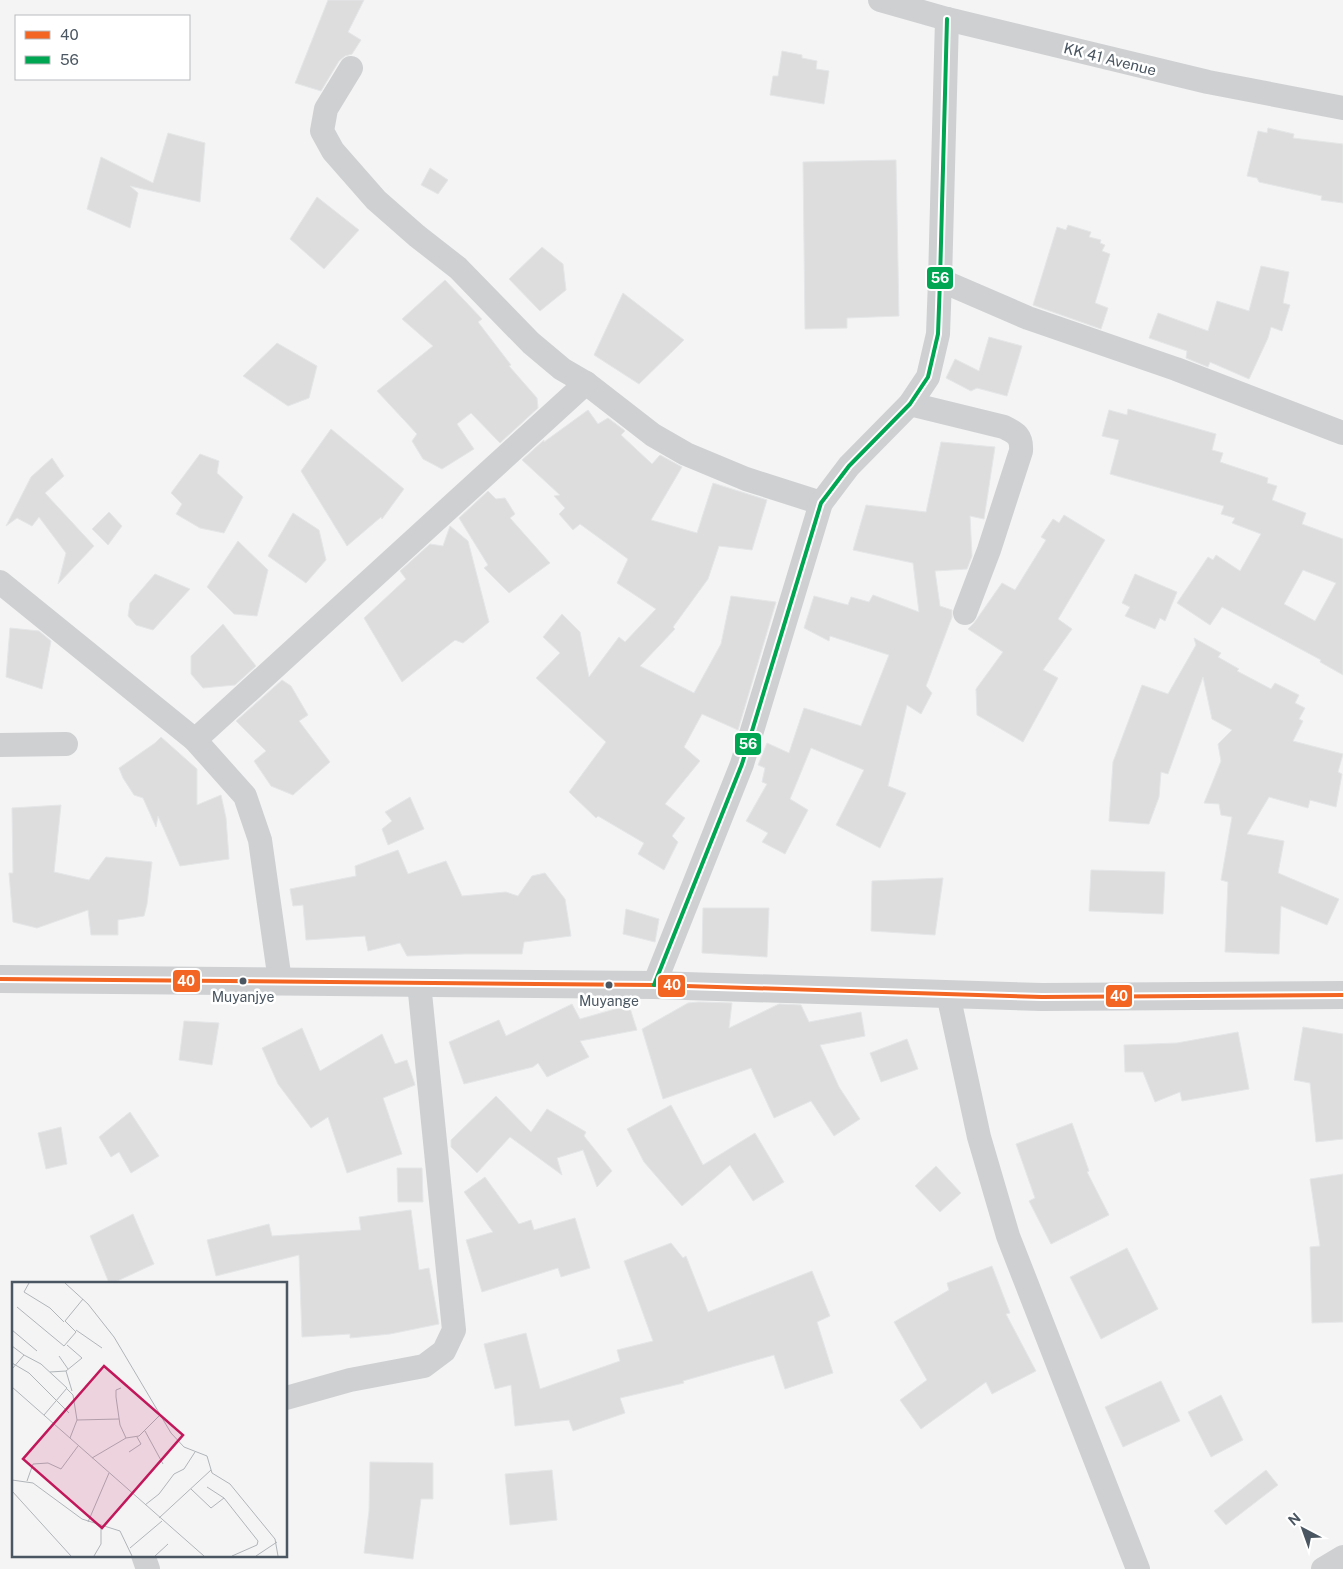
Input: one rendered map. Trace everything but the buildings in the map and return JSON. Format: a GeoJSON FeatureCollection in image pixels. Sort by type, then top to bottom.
{"type":"FeatureCollection","features":[{"type":"Feature","properties":{"kind":"street","name":"KK 41 Avenue"},"geometry":{"type":"LineString","coordinates":[[880,0],[947,19],[1208,82],[1343,108]]}},
{"type":"Feature","properties":{"kind":"street"},"geometry":{"type":"LineString","coordinates":[[654,985],[742,764],[820,503],[849,466],[910,404],[928,377],[938,334],[947,19]]}},
{"type":"Feature","properties":{"kind":"street"},"geometry":{"type":"LineString","coordinates":[[351,68],[326,109],[322,131],[333,151],[376,200],[417,236],[458,268],[531,343],[562,369],[586,383],[652,435],[686,454],[746,479],[820,503]]}},
{"type":"Feature","properties":{"kind":"street"},"geometry":{"type":"LineString","coordinates":[[940,280],[1028,318],[1176,369],[1343,433]]}},
{"type":"Feature","properties":{"kind":"street"},"geometry":{"type":"LineString","coordinates":[[195,740],[586,383]]}},
{"type":"Feature","properties":{"kind":"street"},"geometry":{"type":"LineString","coordinates":[[910,404],[1004,427],[1015,432],[1022,442],[1021,451],[965,613]]}},
{"type":"Feature","properties":{"kind":"street"},"geometry":{"type":"LineString","coordinates":[[0,582],[195,740],[244,796],[260,840],[280,981]]}},
{"type":"Feature","properties":{"kind":"street"},"geometry":{"type":"LineString","coordinates":[[0,745],[66,744]]}},
{"type":"Feature","properties":{"kind":"street"},"geometry":{"type":"LineString","coordinates":[[0,979],[654,985],[1042,997],[1343,995]]}},
{"type":"Feature","properties":{"kind":"street"},"geometry":{"type":"LineString","coordinates":[[288,1397],[350,1380],[424,1366],[444,1351],[454,1330],[419,983]]}},
{"type":"Feature","properties":{"kind":"street"},"geometry":{"type":"LineString","coordinates":[[948,994],[979,1137],[1008,1236],[1138,1569]]}},
{"type":"Feature","properties":{"kind":"street"},"geometry":{"type":"LineString","coordinates":[[143,1556],[148,1569]]}},
{"type":"Feature","properties":{"kind":"street"},"geometry":{"type":"LineString","coordinates":[[1324,1569],[1343,1557]]}},
{"type":"Feature","properties":{"kind":"transit line","name":"56"},"geometry":{"type":"LineString","coordinates":[[654,985],[742,764],[821,503],[849,466],[910,404],[928,377],[938,334],[947,19]]}},
{"type":"Feature","properties":{"kind":"transit line","name":"40"},"geometry":{"type":"LineString","coordinates":[[0,979],[654,985],[1042,997],[1343,995]]}},
{"type":"Feature","properties":{"kind":"place","name":"Muyanjye"},"geometry":{"type":"Point","coordinates":[243,981]}},
{"type":"Feature","properties":{"kind":"place","name":"Muyange"},"geometry":{"type":"Point","coordinates":[609,985]}}]}
